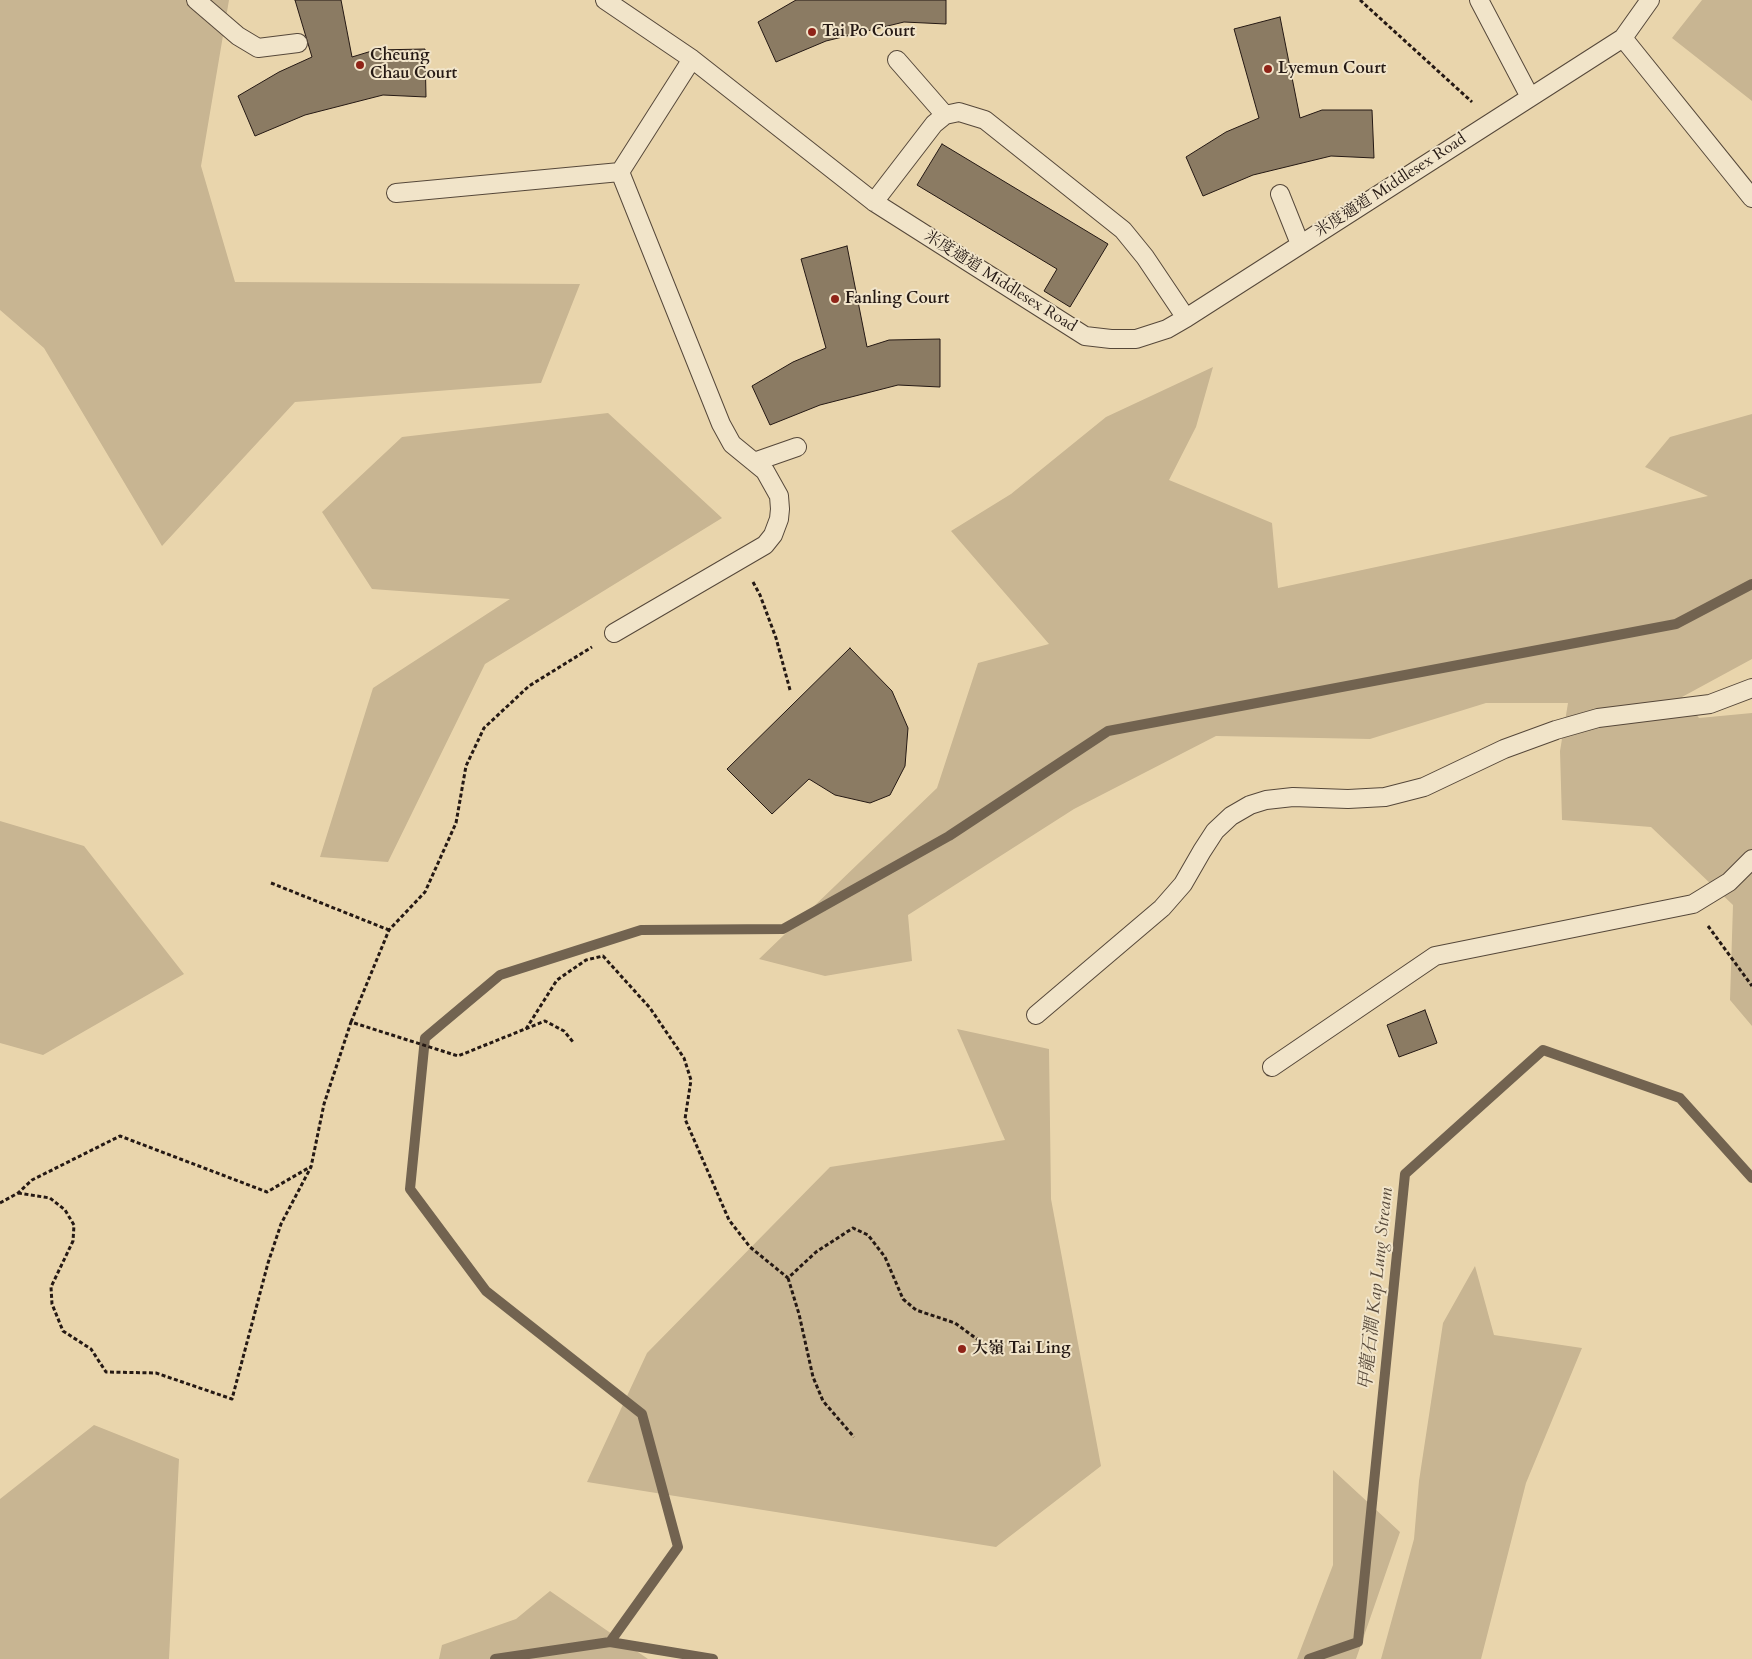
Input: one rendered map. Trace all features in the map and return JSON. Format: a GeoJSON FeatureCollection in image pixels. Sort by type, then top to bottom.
{"type":"FeatureCollection","features":[{"type":"Feature","properties":{"kind":"lane"},"geometry":{"type":"LineString","coordinates":[[196,0],[238,36],[258,48],[298,43]]}},
{"type":"Feature","properties":{"kind":"lane","name":"米度適道 Middlesex Road"},"geometry":{"type":"LineString","coordinates":[[609,0],[692,59],[874,202],[1085,336],[1111,339],[1136,339],[1167,329],[1186,318],[1623,38]]}},
{"type":"Feature","properties":{"kind":"lane"},"geometry":{"type":"LineString","coordinates":[[1479,0],[1530,97]]}},
{"type":"Feature","properties":{"kind":"lane"},"geometry":{"type":"LineString","coordinates":[[1650,0],[1623,38],[1752,198]]}},
{"type":"Feature","properties":{"kind":"lane"},"geometry":{"type":"LineString","coordinates":[[620,172],[692,59]]}},
{"type":"Feature","properties":{"kind":"lane"},"geometry":{"type":"LineString","coordinates":[[897,60],[946,115]]}},
{"type":"Feature","properties":{"kind":"lane"},"geometry":{"type":"LineString","coordinates":[[874,202],[934,124],[946,115],[958,112],[985,120],[1123,230],[1145,257],[1186,318]]}},
{"type":"Feature","properties":{"kind":"lane"},"geometry":{"type":"LineString","coordinates":[[396,193],[620,172]]}},
{"type":"Feature","properties":{"kind":"lane"},"geometry":{"type":"LineString","coordinates":[[614,633],[765,545],[773,535],[779,519],[780,508],[778,496],[764,471],[732,444],[721,424],[620,172]]}},
{"type":"Feature","properties":{"kind":"lane"},"geometry":{"type":"LineString","coordinates":[[1280,194],[1300,244]]}},
{"type":"Feature","properties":{"kind":"lane"},"geometry":{"type":"LineString","coordinates":[[754,462],[797,447]]}},
{"type":"Feature","properties":{"kind":"lane"},"geometry":{"type":"LineString","coordinates":[[1036,1015],[1162,908],[1183,884],[1215,831],[1231,816],[1250,805],[1266,800],[1293,797],[1348,799],[1385,797],[1424,787],[1504,749],[1556,730],[1598,718],[1710,704],[1752,688]]}},
{"type":"Feature","properties":{"kind":"lane"},"geometry":{"type":"LineString","coordinates":[[1272,1067],[1435,956],[1693,904],[1729,882],[1752,859]]}},
{"type":"Feature","properties":{"kind":"path"},"geometry":{"type":"LineString","coordinates":[[1360,0],[1493,121]]}},
{"type":"Feature","properties":{"kind":"path"},"geometry":{"type":"LineString","coordinates":[[742,559],[760,595],[776,638],[790,690]]}},
{"type":"Feature","properties":{"kind":"path"},"geometry":{"type":"LineString","coordinates":[[18,1193],[50,1198],[65,1210],[74,1226],[73,1241],[51,1287],[52,1304],[63,1331],[91,1349],[106,1372],[156,1373],[232,1399],[268,1263],[281,1224],[311,1166],[324,1104],[351,1022],[389,930],[424,892],[456,823],[466,766],[484,728],[529,686],[614,633]]}},
{"type":"Feature","properties":{"kind":"path"},"geometry":{"type":"LineString","coordinates":[[271,884],[389,930]]}},
{"type":"Feature","properties":{"kind":"path"},"geometry":{"type":"LineString","coordinates":[[1693,904],[1752,986]]}},
{"type":"Feature","properties":{"kind":"path"},"geometry":{"type":"LineString","coordinates":[[526,1029],[557,980],[586,960],[603,956],[650,1008],[684,1058],[691,1080],[685,1119],[729,1220],[750,1247],[788,1278],[799,1314],[812,1377],[823,1401],[854,1437]]}},
{"type":"Feature","properties":{"kind":"path"},"geometry":{"type":"LineString","coordinates":[[351,1022],[458,1056],[545,1021],[564,1031],[573,1042]]}},
{"type":"Feature","properties":{"kind":"path"},"geometry":{"type":"LineString","coordinates":[[0,1203],[18,1193],[32,1180],[120,1136],[267,1192],[311,1166]]}},
{"type":"Feature","properties":{"kind":"path"},"geometry":{"type":"LineString","coordinates":[[788,1278],[816,1252],[854,1228],[868,1235],[885,1257],[904,1299],[916,1310],[955,1323],[981,1342]]}},
{"type":"Feature","properties":{"kind":"shaded area"},"geometry":{"type":"Polygon","coordinates":[[[0,0],[229,0],[201,166],[235,282],[580,284],[541,383],[295,402],[162,546],[44,348],[0,310],[0,0]]]}},
{"type":"Feature","properties":{"kind":"shaded area"},"geometry":{"type":"Polygon","coordinates":[[[1702,0],[1752,0],[1752,101],[1672,38],[1702,0]]]}},
{"type":"Feature","properties":{"kind":"shaded area"},"geometry":{"type":"Polygon","coordinates":[[[1213,367],[1196,427],[1169,480],[1272,523],[1278,588],[1708,496],[1645,467],[1670,437],[1752,414],[1752,659],[1682,697],[1699,718],[1752,713],[1752,1026],[1730,1000],[1733,905],[1651,827],[1562,820],[1560,751],[1568,703],[1486,703],[1370,739],[1216,736],[1074,809],[908,915],[912,961],[825,976],[759,959],[937,788],[978,663],[1049,644],[951,531],[1011,494],[1106,417],[1213,367]]]}},
{"type":"Feature","properties":{"kind":"shaded area"},"geometry":{"type":"Polygon","coordinates":[[[608,413],[722,518],[485,664],[388,862],[320,857],[373,688],[510,599],[372,589],[322,512],[402,437],[608,413]]]}},
{"type":"Feature","properties":{"kind":"shaded area"},"geometry":{"type":"Polygon","coordinates":[[[0,821],[84,846],[184,974],[43,1055],[0,1043],[0,821]]]}},
{"type":"Feature","properties":{"kind":"shaded area"},"geometry":{"type":"Polygon","coordinates":[[[957,1029],[1049,1049],[1051,1199],[1101,1466],[996,1547],[587,1482],[647,1353],[830,1167],[1005,1140],[957,1029]]]}},
{"type":"Feature","properties":{"kind":"shaded area"},"geometry":{"type":"Polygon","coordinates":[[[1475,1266],[1494,1335],[1582,1348],[1526,1483],[1481,1659],[1381,1659],[1414,1539],[1419,1481],[1443,1323],[1475,1266]]]}},
{"type":"Feature","properties":{"kind":"shaded area"},"geometry":{"type":"Polygon","coordinates":[[[94,1425],[179,1459],[169,1659],[0,1659],[0,1499],[94,1425]]]}},
{"type":"Feature","properties":{"kind":"shaded area"},"geometry":{"type":"Polygon","coordinates":[[[1333,1470],[1400,1532],[1356,1659],[1297,1659],[1333,1565],[1333,1470]]]}},
{"type":"Feature","properties":{"kind":"shaded area"},"geometry":{"type":"Polygon","coordinates":[[[550,1591],[648,1659],[439,1659],[442,1645],[516,1619],[550,1591]]]}},
{"type":"Feature","properties":{"kind":"building","name":"Cheung Chau Court"},"geometry":{"type":"Polygon","coordinates":[[[295,0],[341,0],[352,57],[375,50],[425,49],[426,97],[383,95],[305,115],[255,136],[238,96],[279,72],[312,57],[295,0]]]}},
{"type":"Feature","properties":{"kind":"building","name":"Tai Po Court"},"geometry":{"type":"Polygon","coordinates":[[[796,0],[946,0],[946,24],[904,22],[826,41],[776,62],[758,22],[796,0]]]}},
{"type":"Feature","properties":{"kind":"building","name":"Lyemun Court"},"geometry":{"type":"Polygon","coordinates":[[[1280,17],[1300,118],[1322,110],[1372,110],[1374,158],[1331,156],[1253,175],[1203,196],[1186,157],[1226,132],[1259,118],[1234,29],[1280,17]]]}},
{"type":"Feature","properties":{"kind":"building"},"geometry":{"type":"Polygon","coordinates":[[[942,144],[1108,244],[1070,307],[1044,291],[1057,269],[917,185],[942,144]]]}},
{"type":"Feature","properties":{"kind":"building","name":"Fanling Court"},"geometry":{"type":"Polygon","coordinates":[[[847,246],[867,347],[889,340],[940,339],[940,387],[898,385],[820,405],[770,425],[752,386],[793,362],[826,348],[801,259],[847,246]]]}},
{"type":"Feature","properties":{"kind":"building"},"geometry":{"type":"Polygon","coordinates":[[[850,648],[892,691],[908,728],[905,766],[890,795],[870,803],[835,795],[809,779],[772,814],[727,769],[850,648]]]}},
{"type":"Feature","properties":{"kind":"building"},"geometry":{"type":"Polygon","coordinates":[[[1425,1010],[1437,1043],[1399,1057],[1387,1025],[1425,1010]]]}},
{"type":"Feature","properties":{"kind":"waterway"},"geometry":{"type":"LineString","coordinates":[[495,1659],[610,1642],[678,1547],[642,1414],[486,1291],[410,1189],[425,1038],[500,975],[641,930],[783,929],[949,836],[1108,731],[1676,624],[1752,584]]}},
{"type":"Feature","properties":{"kind":"waterway","name":"甲龍石澗 Kap Lung Stream"},"geometry":{"type":"LineString","coordinates":[[1309,1659],[1358,1642],[1405,1174],[1543,1050],[1680,1098],[1752,1178]]}},
{"type":"Feature","properties":{"kind":"waterway","name":"甲龍石澗 Kap Lung Stream"},"geometry":{"type":"LineString","coordinates":[[610,1642],[713,1659]]}},
{"type":"Feature","properties":{"kind":"place","name":"Tai Po Court"},"geometry":{"type":"Point","coordinates":[812,32]}},
{"type":"Feature","properties":{"kind":"place","name":"Cheung Chau Court"},"geometry":{"type":"Point","coordinates":[360,65]}},
{"type":"Feature","properties":{"kind":"place","name":"Lyemun Court"},"geometry":{"type":"Point","coordinates":[1268,69]}},
{"type":"Feature","properties":{"kind":"place","name":"Fanling Court"},"geometry":{"type":"Point","coordinates":[835,299]}},
{"type":"Feature","properties":{"kind":"place","name":"大嶺 Tai Ling"},"geometry":{"type":"Point","coordinates":[962,1349]}}]}
